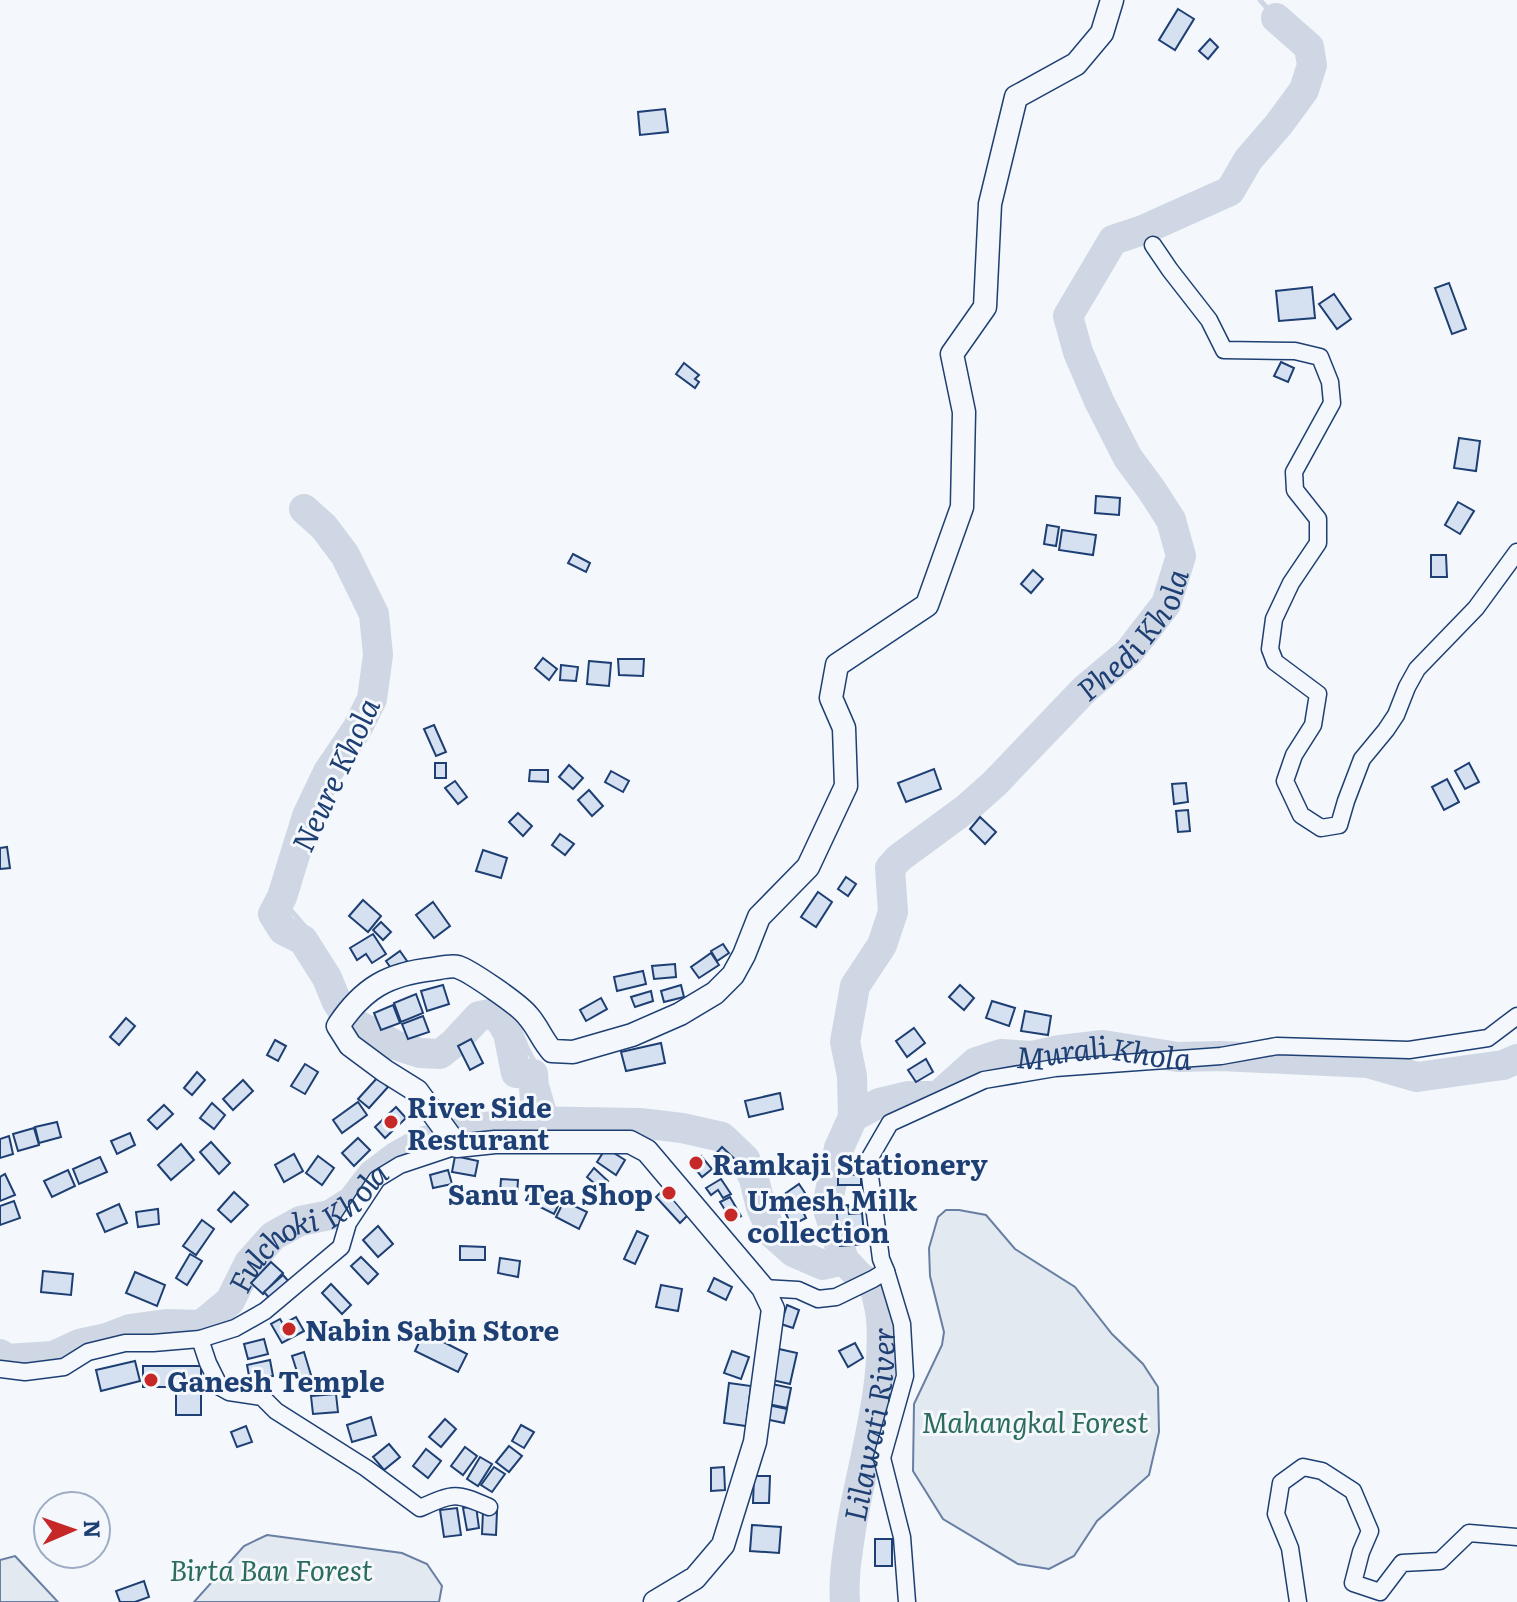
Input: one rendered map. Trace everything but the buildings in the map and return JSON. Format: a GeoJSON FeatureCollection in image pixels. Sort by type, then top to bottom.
{"type":"FeatureCollection","features":[{"type":"Feature","properties":{"kind":"main road"},"geometry":{"type":"LineString","coordinates":[[655,1602],[695,1578],[723,1545],[755,1442],[773,1309],[763,1288],[647,1151],[630,1142],[495,1142],[457,1146],[417,1091],[350,1045],[338,1026],[351,1007],[372,988],[410,971],[456,966],[504,995],[528,1015],[543,1042],[552,1051],[573,1052],[632,1035],[680,1014],[715,993],[733,975],[759,917],[808,867],[846,786],[844,728],[831,698],[837,665],[927,605],[962,507],[964,412],[952,354],[985,307],[990,204],[1016,97],[1076,64],[1102,33],[1112,0]]}},
{"type":"Feature","properties":{"kind":"street"},"geometry":{"type":"LineString","coordinates":[[1153,245],[1209,320],[1224,350],[1295,351],[1320,357],[1330,382],[1332,403],[1294,472],[1295,490],[1318,519],[1318,543],[1291,583],[1274,619],[1270,649],[1275,662],[1318,694],[1313,725],[1294,755],[1285,781],[1301,815],[1321,828],[1339,825],[1362,759],[1396,715],[1417,669],[1476,608],[1517,552]]}},
{"type":"Feature","properties":{"kind":"street"},"geometry":{"type":"LineString","coordinates":[[907,1602],[902,1537],[882,1458],[905,1376],[902,1324],[880,1275],[881,1259],[868,1161],[890,1123],[984,1080],[1055,1068],[1221,1056],[1277,1046],[1409,1050],[1488,1038],[1517,1016]]}},
{"type":"Feature","properties":{"kind":"street"},"geometry":{"type":"LineString","coordinates":[[0,1369],[25,1372],[64,1367],[88,1352],[125,1343],[200,1339],[235,1328],[265,1311],[341,1247],[348,1223],[377,1179],[400,1165],[457,1146]]}},
{"type":"Feature","properties":{"kind":"street"},"geometry":{"type":"LineString","coordinates":[[763,1288],[798,1290],[818,1299],[836,1297],[880,1275]]}},
{"type":"Feature","properties":{"kind":"street"},"geometry":{"type":"LineString","coordinates":[[200,1339],[220,1387],[229,1392],[262,1397],[276,1411],[366,1468],[420,1508],[445,1497],[462,1495],[489,1507]]}},
{"type":"Feature","properties":{"kind":"street"},"geometry":{"type":"LineString","coordinates":[[1298,1602],[1290,1548],[1276,1514],[1281,1483],[1303,1467],[1322,1471],[1353,1491],[1370,1531],[1353,1583],[1380,1592],[1402,1563],[1440,1561],[1469,1533],[1517,1537]]}},
{"type":"Feature","properties":{"kind":"green space","name":"Mahangkal Forest"},"geometry":{"type":"Polygon","coordinates":[[[946,1210],[986,1215],[1015,1249],[1075,1287],[1112,1334],[1143,1364],[1158,1387],[1159,1432],[1149,1475],[1097,1521],[1074,1556],[1049,1569],[1018,1564],[943,1519],[913,1471],[914,1404],[942,1345],[944,1332],[930,1276],[929,1248],[938,1217],[946,1210]]]}},
{"type":"Feature","properties":{"kind":"green space","name":"Birta Ban Forest"},"geometry":{"type":"Polygon","coordinates":[[[267,1535],[402,1553],[427,1564],[442,1586],[439,1602],[194,1602],[244,1546],[267,1535]]]}},
{"type":"Feature","properties":{"kind":"green space"},"geometry":{"type":"Polygon","coordinates":[[[15,1556],[58,1602],[0,1602],[0,1560],[15,1556]]]}},
{"type":"Feature","properties":{"kind":"waterway"},"geometry":{"type":"LineString","coordinates":[[1260,0],[1276,18]]}},
{"type":"Feature","properties":{"kind":"waterway","name":"Phedi Khola"},"geometry":{"type":"LineString","coordinates":[[853,1117],[852,1076],[845,1042],[855,986],[882,945],[893,912],[890,868],[994,784],[1085,689],[1129,652],[1166,604],[1181,556],[1171,520],[1128,458],[1099,401],[1078,352],[1068,316],[1113,240],[1230,191],[1248,160],[1304,90],[1312,65],[1309,47],[1276,18]]}},
{"type":"Feature","properties":{"kind":"waterway","name":"Neure Khola"},"geometry":{"type":"LineString","coordinates":[[304,509],[324,527],[345,555],[374,614],[378,655],[372,699],[357,729],[328,772],[307,816],[282,897],[273,914],[283,930],[303,940],[327,978],[347,1019],[395,1045],[420,1053],[440,1054],[479,1016],[496,1013],[508,1033],[516,1073],[533,1074],[539,1122]]}},
{"type":"Feature","properties":{"kind":"waterway","name":"Neure Khola"},"geometry":{"type":"LineString","coordinates":[[282,897],[306,928],[326,1008]]}},
{"type":"Feature","properties":{"kind":"waterway","name":"Neure Khola"},"geometry":{"type":"LineString","coordinates":[[361,1036],[416,1060],[438,1059],[497,1007],[513,1013],[547,1086],[554,1110],[563,1123]]}},
{"type":"Feature","properties":{"kind":"waterway","name":"Murali Khola"},"geometry":{"type":"LineString","coordinates":[[845,1602],[852,1523],[873,1421],[882,1344],[875,1288],[844,1260],[827,1206],[839,1148],[853,1117],[879,1103],[908,1096],[938,1096],[976,1062],[1001,1054],[1032,1056],[1103,1045],[1178,1057],[1368,1063],[1417,1077],[1503,1065],[1517,1059]]}},
{"type":"Feature","properties":{"kind":"waterway","name":"Fulchoki Khola"},"geometry":{"type":"LineString","coordinates":[[0,1354],[7,1359],[53,1356],[79,1344],[130,1329],[166,1324],[201,1325],[230,1301],[249,1263],[273,1236],[300,1221],[330,1215],[352,1201],[372,1175],[397,1156],[424,1141],[519,1121],[640,1123],[722,1137],[745,1159],[772,1233],[793,1252],[823,1265],[844,1260]]}},
{"type":"Feature","properties":{"kind":"place","name":"River Side Resturant"},"geometry":{"type":"Point","coordinates":[391,1122]}},
{"type":"Feature","properties":{"kind":"place","name":"Ramkaji Stationery"},"geometry":{"type":"Point","coordinates":[696,1163]}},
{"type":"Feature","properties":{"kind":"place","name":"Sanu Tea Shop"},"geometry":{"type":"Point","coordinates":[669,1193]}},
{"type":"Feature","properties":{"kind":"place","name":"Umesh Milk collection"},"geometry":{"type":"Point","coordinates":[731,1215]}},
{"type":"Feature","properties":{"kind":"place","name":"Nabin Sabin Store"},"geometry":{"type":"Point","coordinates":[289,1329]}},
{"type":"Feature","properties":{"kind":"place","name":"Ganesh Temple"},"geometry":{"type":"Point","coordinates":[151,1380]}},
{"type":"Feature","properties":{"kind":"water label","name":"Lilawati River"},"geometry":{"type":"Point","coordinates":[866,1424]}}]}
